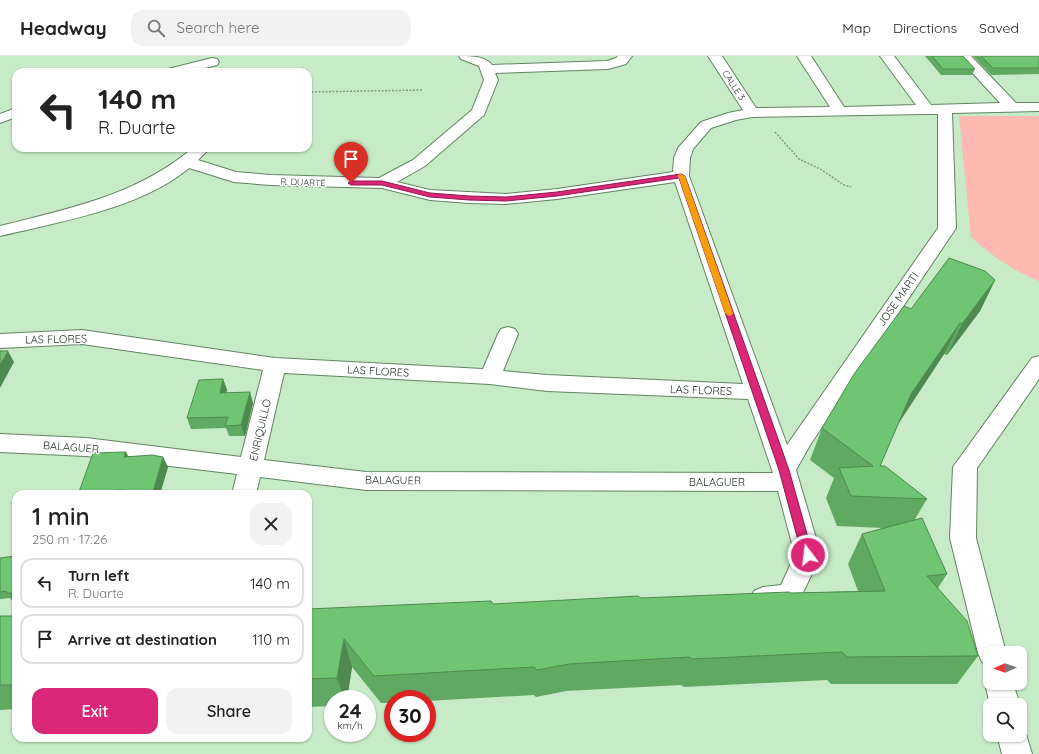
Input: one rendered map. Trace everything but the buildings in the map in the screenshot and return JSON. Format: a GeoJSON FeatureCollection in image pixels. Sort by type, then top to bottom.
{"type":"FeatureCollection","features":[{"type":"Feature","properties":{"kind":"street"},"geometry":{"type":"LineString","coordinates":[[382,183],[419,163],[479,112],[491,80],[485,64],[466,56]]}},
{"type":"Feature","properties":{"kind":"street"},"geometry":{"type":"LineString","coordinates":[[487,69],[524,62],[608,65],[621,61],[625,56]]}},
{"type":"Feature","properties":{"kind":"street","name":"CALLE 3"},"geometry":{"type":"LineString","coordinates":[[715,56],[759,113]]}},
{"type":"Feature","properties":{"kind":"street"},"geometry":{"type":"LineString","coordinates":[[804,56],[840,111]]}},
{"type":"Feature","properties":{"kind":"street"},"geometry":{"type":"LineString","coordinates":[[887,56],[936,110]]}},
{"type":"Feature","properties":{"kind":"street"},"geometry":{"type":"LineString","coordinates":[[964,56],[1012,108]]}},
{"type":"Feature","properties":{"kind":"street"},"geometry":{"type":"LineString","coordinates":[[191,68],[213,63]]}},
{"type":"Feature","properties":{"kind":"street"},"geometry":{"type":"LineString","coordinates":[[743,603],[789,595],[808,555],[786,476],[681,176],[682,158],[686,148],[706,125],[733,116],[759,113],[1039,107]]}},
{"type":"Feature","properties":{"kind":"street","name":"JOSE MARTI"},"geometry":{"type":"LineString","coordinates":[[786,476],[802,438],[947,228],[936,110]]}},
{"type":"Feature","properties":{"kind":"street"},"geometry":{"type":"LineString","coordinates":[[0,118],[12,114]]}},
{"type":"Feature","properties":{"kind":"street"},"geometry":{"type":"LineString","coordinates":[[0,231],[105,203],[146,188],[188,162],[198,152]]}},
{"type":"Feature","properties":{"kind":"street","name":"R. DUARTE"},"geometry":{"type":"LineString","coordinates":[[188,162],[234,177],[314,182],[382,183],[430,195],[469,198],[506,199],[557,194],[681,176]]}},
{"type":"Feature","properties":{"kind":"street"},"geometry":{"type":"LineString","coordinates":[[490,377],[508,334]]}},
{"type":"Feature","properties":{"kind":"street","name":"LAS FLORES"},"geometry":{"type":"LineString","coordinates":[[0,341],[82,337],[275,365],[490,377],[548,383],[757,392]]}},
{"type":"Feature","properties":{"kind":"street"},"geometry":{"type":"LineString","coordinates":[[990,646],[963,538],[965,467],[1039,363]]}},
{"type":"Feature","properties":{"kind":"street","name":"ENRIQUILLO"},"geometry":{"type":"LineString","coordinates":[[245,490],[275,365]]}},
{"type":"Feature","properties":{"kind":"street","name":"BALAGUER"},"geometry":{"type":"LineString","coordinates":[[0,443],[86,447],[366,481],[786,476]]}},
{"type":"Feature","properties":{"kind":"street"},"geometry":{"type":"LineString","coordinates":[[1014,742],[1017,754]]}},
{"type":"Feature","properties":{"kind":"path"},"geometry":{"type":"LineString","coordinates":[[312,92],[423,90]]}},
{"type":"Feature","properties":{"kind":"path"},"geometry":{"type":"LineString","coordinates":[[759,113],[799,159],[822,170],[844,185],[851,187]]}},
{"type":"Feature","properties":{"kind":"shaded area"},"geometry":{"type":"Polygon","coordinates":[[[959,116],[1039,116],[1039,281],[1003,262],[971,237],[959,116]]]}},
{"type":"Feature","properties":{"kind":"slow traffic"},"geometry":{"type":"LineString","coordinates":[[680,176],[729,313]]}},
{"type":"Feature","properties":{"kind":"route"},"geometry":{"type":"LineString","coordinates":[[351,183],[382,183],[430,195],[506,199],[557,194],[681,176],[784,470],[808,555]]}}]}
